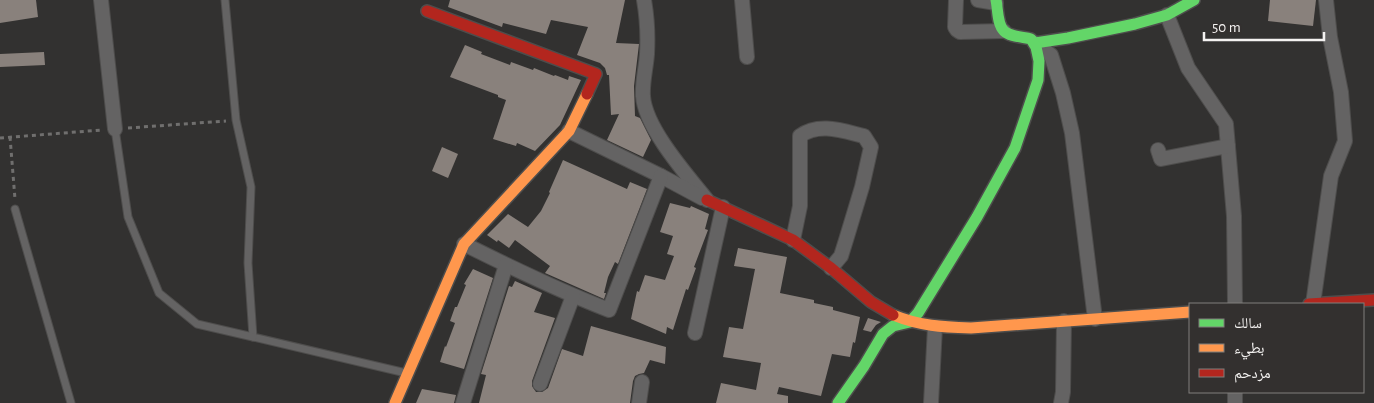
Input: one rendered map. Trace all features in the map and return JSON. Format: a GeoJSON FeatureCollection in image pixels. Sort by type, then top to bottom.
{"type":"FeatureCollection","features":[{"type":"Feature","properties":{"kind":"street"},"geometry":{"type":"LineString","coordinates":[[101,0],[114,129]]}},
{"type":"Feature","properties":{"kind":"street"},"geometry":{"type":"LineString","coordinates":[[644,0],[647,52],[643,96],[646,111],[652,126],[675,160],[707,200]]}},
{"type":"Feature","properties":{"kind":"street"},"geometry":{"type":"LineString","coordinates":[[742,0],[747,56]]}},
{"type":"Feature","properties":{"kind":"street"},"geometry":{"type":"LineString","coordinates":[[956,0],[955,27],[960,32],[1004,31],[1027,37],[1051,55],[1065,101],[1072,133],[1095,318]]}},
{"type":"Feature","properties":{"kind":"street"},"geometry":{"type":"LineString","coordinates":[[978,0],[996,1],[1000,23],[1004,31]]}},
{"type":"Feature","properties":{"kind":"street"},"geometry":{"type":"LineString","coordinates":[[1034,43],[1102,32],[1167,15],[1194,0]]}},
{"type":"Feature","properties":{"kind":"street"},"geometry":{"type":"LineString","coordinates":[[1313,303],[1331,176],[1345,142],[1341,92],[1330,37],[1326,0]]}},
{"type":"Feature","properties":{"kind":"street"},"geometry":{"type":"LineString","coordinates":[[394,403],[464,244],[569,131],[596,74],[427,11]]}},
{"type":"Feature","properties":{"kind":"street"},"geometry":{"type":"LineString","coordinates":[[1167,15],[1188,68],[1226,124],[1234,216],[1235,303]]}},
{"type":"Feature","properties":{"kind":"street"},"geometry":{"type":"LineString","coordinates":[[838,403],[864,366],[882,334],[893,326],[910,322],[918,313],[977,217],[1015,148],[1038,80],[1039,61],[1034,43]]}},
{"type":"Feature","properties":{"kind":"street"},"geometry":{"type":"LineString","coordinates":[[793,240],[800,206],[800,136],[808,130],[836,129],[864,136],[871,146],[862,187],[841,256],[831,268]]}},
{"type":"Feature","properties":{"kind":"street"},"geometry":{"type":"LineString","coordinates":[[569,131],[707,200],[793,240],[880,308],[910,322],[935,327],[971,328],[1189,312]]}},
{"type":"Feature","properties":{"kind":"street"},"geometry":{"type":"LineString","coordinates":[[1158,150],[1161,159],[1228,146]]}},
{"type":"Feature","properties":{"kind":"street"},"geometry":{"type":"LineString","coordinates":[[464,244],[572,296],[609,310],[661,176]]}},
{"type":"Feature","properties":{"kind":"street"},"geometry":{"type":"LineString","coordinates":[[695,333],[723,207]]}},
{"type":"Feature","properties":{"kind":"street"},"geometry":{"type":"LineString","coordinates":[[463,403],[506,265]]}},
{"type":"Feature","properties":{"kind":"street"},"geometry":{"type":"LineString","coordinates":[[540,384],[572,296]]}},
{"type":"Feature","properties":{"kind":"street"},"geometry":{"type":"LineString","coordinates":[[1328,303],[1374,300]]}},
{"type":"Feature","properties":{"kind":"street"},"geometry":{"type":"LineString","coordinates":[[1061,403],[1064,321]]}},
{"type":"Feature","properties":{"kind":"street"},"geometry":{"type":"LineString","coordinates":[[931,403],[935,327]]}},
{"type":"Feature","properties":{"kind":"street"},"geometry":{"type":"LineString","coordinates":[[639,403],[642,382]]}},
{"type":"Feature","properties":{"kind":"lane"},"geometry":{"type":"LineString","coordinates":[[224,0],[236,120],[251,187],[248,263],[252,337]]}},
{"type":"Feature","properties":{"kind":"lane"},"geometry":{"type":"LineString","coordinates":[[114,129],[128,217],[159,293],[197,324],[407,373]]}},
{"type":"Feature","properties":{"kind":"lane"},"geometry":{"type":"LineString","coordinates":[[15,209],[71,403]]}},
{"type":"Feature","properties":{"kind":"path"},"geometry":{"type":"LineString","coordinates":[[10,137],[15,209]]}},
{"type":"Feature","properties":{"kind":"building"},"geometry":{"type":"Polygon","coordinates":[[[0,0],[36,0],[38,17],[0,23],[0,0]]]}},
{"type":"Feature","properties":{"kind":"building"},"geometry":{"type":"Polygon","coordinates":[[[450,0],[625,0],[616,43],[639,44],[634,86],[635,116],[640,118],[651,140],[643,157],[607,140],[619,114],[611,115],[609,75],[607,75],[605,68],[600,63],[577,55],[588,27],[551,20],[546,34],[503,23],[502,27],[448,7],[450,0]]]}},
{"type":"Feature","properties":{"kind":"building"},"geometry":{"type":"Polygon","coordinates":[[[1270,0],[1316,0],[1313,26],[1268,21],[1270,0]]]}},
{"type":"Feature","properties":{"kind":"building"},"geometry":{"type":"Polygon","coordinates":[[[465,45],[482,52],[481,54],[510,65],[511,62],[568,80],[569,76],[581,80],[560,125],[535,151],[517,143],[516,146],[493,139],[506,100],[498,97],[498,95],[450,77],[465,45]]]}},
{"type":"Feature","properties":{"kind":"building"},"geometry":{"type":"Polygon","coordinates":[[[44,52],[45,65],[0,67],[0,54],[44,52]]]}},
{"type":"Feature","properties":{"kind":"building"},"geometry":{"type":"Polygon","coordinates":[[[442,147],[458,154],[448,178],[432,171],[442,147]]]}},
{"type":"Feature","properties":{"kind":"building"},"geometry":{"type":"Polygon","coordinates":[[[563,160],[627,189],[630,182],[647,189],[618,264],[615,262],[608,277],[604,299],[545,273],[550,266],[515,240],[509,248],[487,235],[508,214],[528,227],[541,211],[563,160]]]}},
{"type":"Feature","properties":{"kind":"building"},"geometry":{"type":"Polygon","coordinates":[[[670,203],[690,208],[691,206],[709,214],[705,229],[708,230],[694,267],[696,268],[688,290],[686,289],[673,330],[667,327],[666,334],[631,319],[637,291],[639,292],[645,275],[665,280],[674,256],[667,254],[673,236],[660,232],[670,203]]]}},
{"type":"Feature","properties":{"kind":"building"},"geometry":{"type":"Polygon","coordinates":[[[738,248],[787,257],[780,293],[814,300],[814,303],[833,307],[833,310],[860,317],[850,357],[832,354],[821,396],[779,387],[777,394],[788,396],[788,403],[716,403],[721,383],[756,390],[761,363],[723,357],[729,327],[743,329],[755,269],[734,266],[738,248]]]}},
{"type":"Feature","properties":{"kind":"building"},"geometry":{"type":"Polygon","coordinates":[[[473,269],[493,278],[464,369],[440,362],[455,323],[450,321],[466,285],[464,284],[473,269]]]}},
{"type":"Feature","properties":{"kind":"building"},"geometry":{"type":"Polygon","coordinates":[[[515,281],[542,293],[534,312],[555,318],[532,381],[532,386],[536,392],[542,392],[548,388],[562,349],[583,356],[591,326],[666,347],[665,364],[650,360],[644,373],[635,376],[630,403],[479,403],[486,375],[481,374],[509,286],[512,287],[515,281]]]}},
{"type":"Feature","properties":{"kind":"building"},"geometry":{"type":"Polygon","coordinates":[[[868,318],[881,322],[871,332],[863,330],[868,318]]]}},
{"type":"Feature","properties":{"kind":"building"},"geometry":{"type":"Polygon","coordinates":[[[422,389],[456,395],[454,403],[416,403],[422,389]]]}},
{"type":"Feature","properties":{"kind":"traffic: fast"},"geometry":{"type":"LineString","coordinates":[[838,403],[864,366],[883,334],[893,326],[910,322],[918,313],[977,217],[1015,148],[1038,80],[1039,61],[1036,47],[1031,39],[1004,31],[999,20],[996,0]]}},
{"type":"Feature","properties":{"kind":"traffic: fast"},"geometry":{"type":"LineString","coordinates":[[1035,43],[1135,24],[1167,15],[1194,0]]}},
{"type":"Feature","properties":{"kind":"traffic: slow"},"geometry":{"type":"LineString","coordinates":[[395,403],[464,244],[569,131],[587,94]]}},
{"type":"Feature","properties":{"kind":"traffic: slow"},"geometry":{"type":"LineString","coordinates":[[893,315],[913,322],[971,328],[1189,312]]}},
{"type":"Feature","properties":{"kind":"traffic: jam"},"geometry":{"type":"LineString","coordinates":[[427,11],[596,74],[587,94]]}},
{"type":"Feature","properties":{"kind":"traffic: jam"},"geometry":{"type":"LineString","coordinates":[[707,200],[793,240],[831,268],[871,302],[893,315]]}},
{"type":"Feature","properties":{"kind":"traffic: jam"},"geometry":{"type":"LineString","coordinates":[[1325,303],[1374,300]]}}]}
